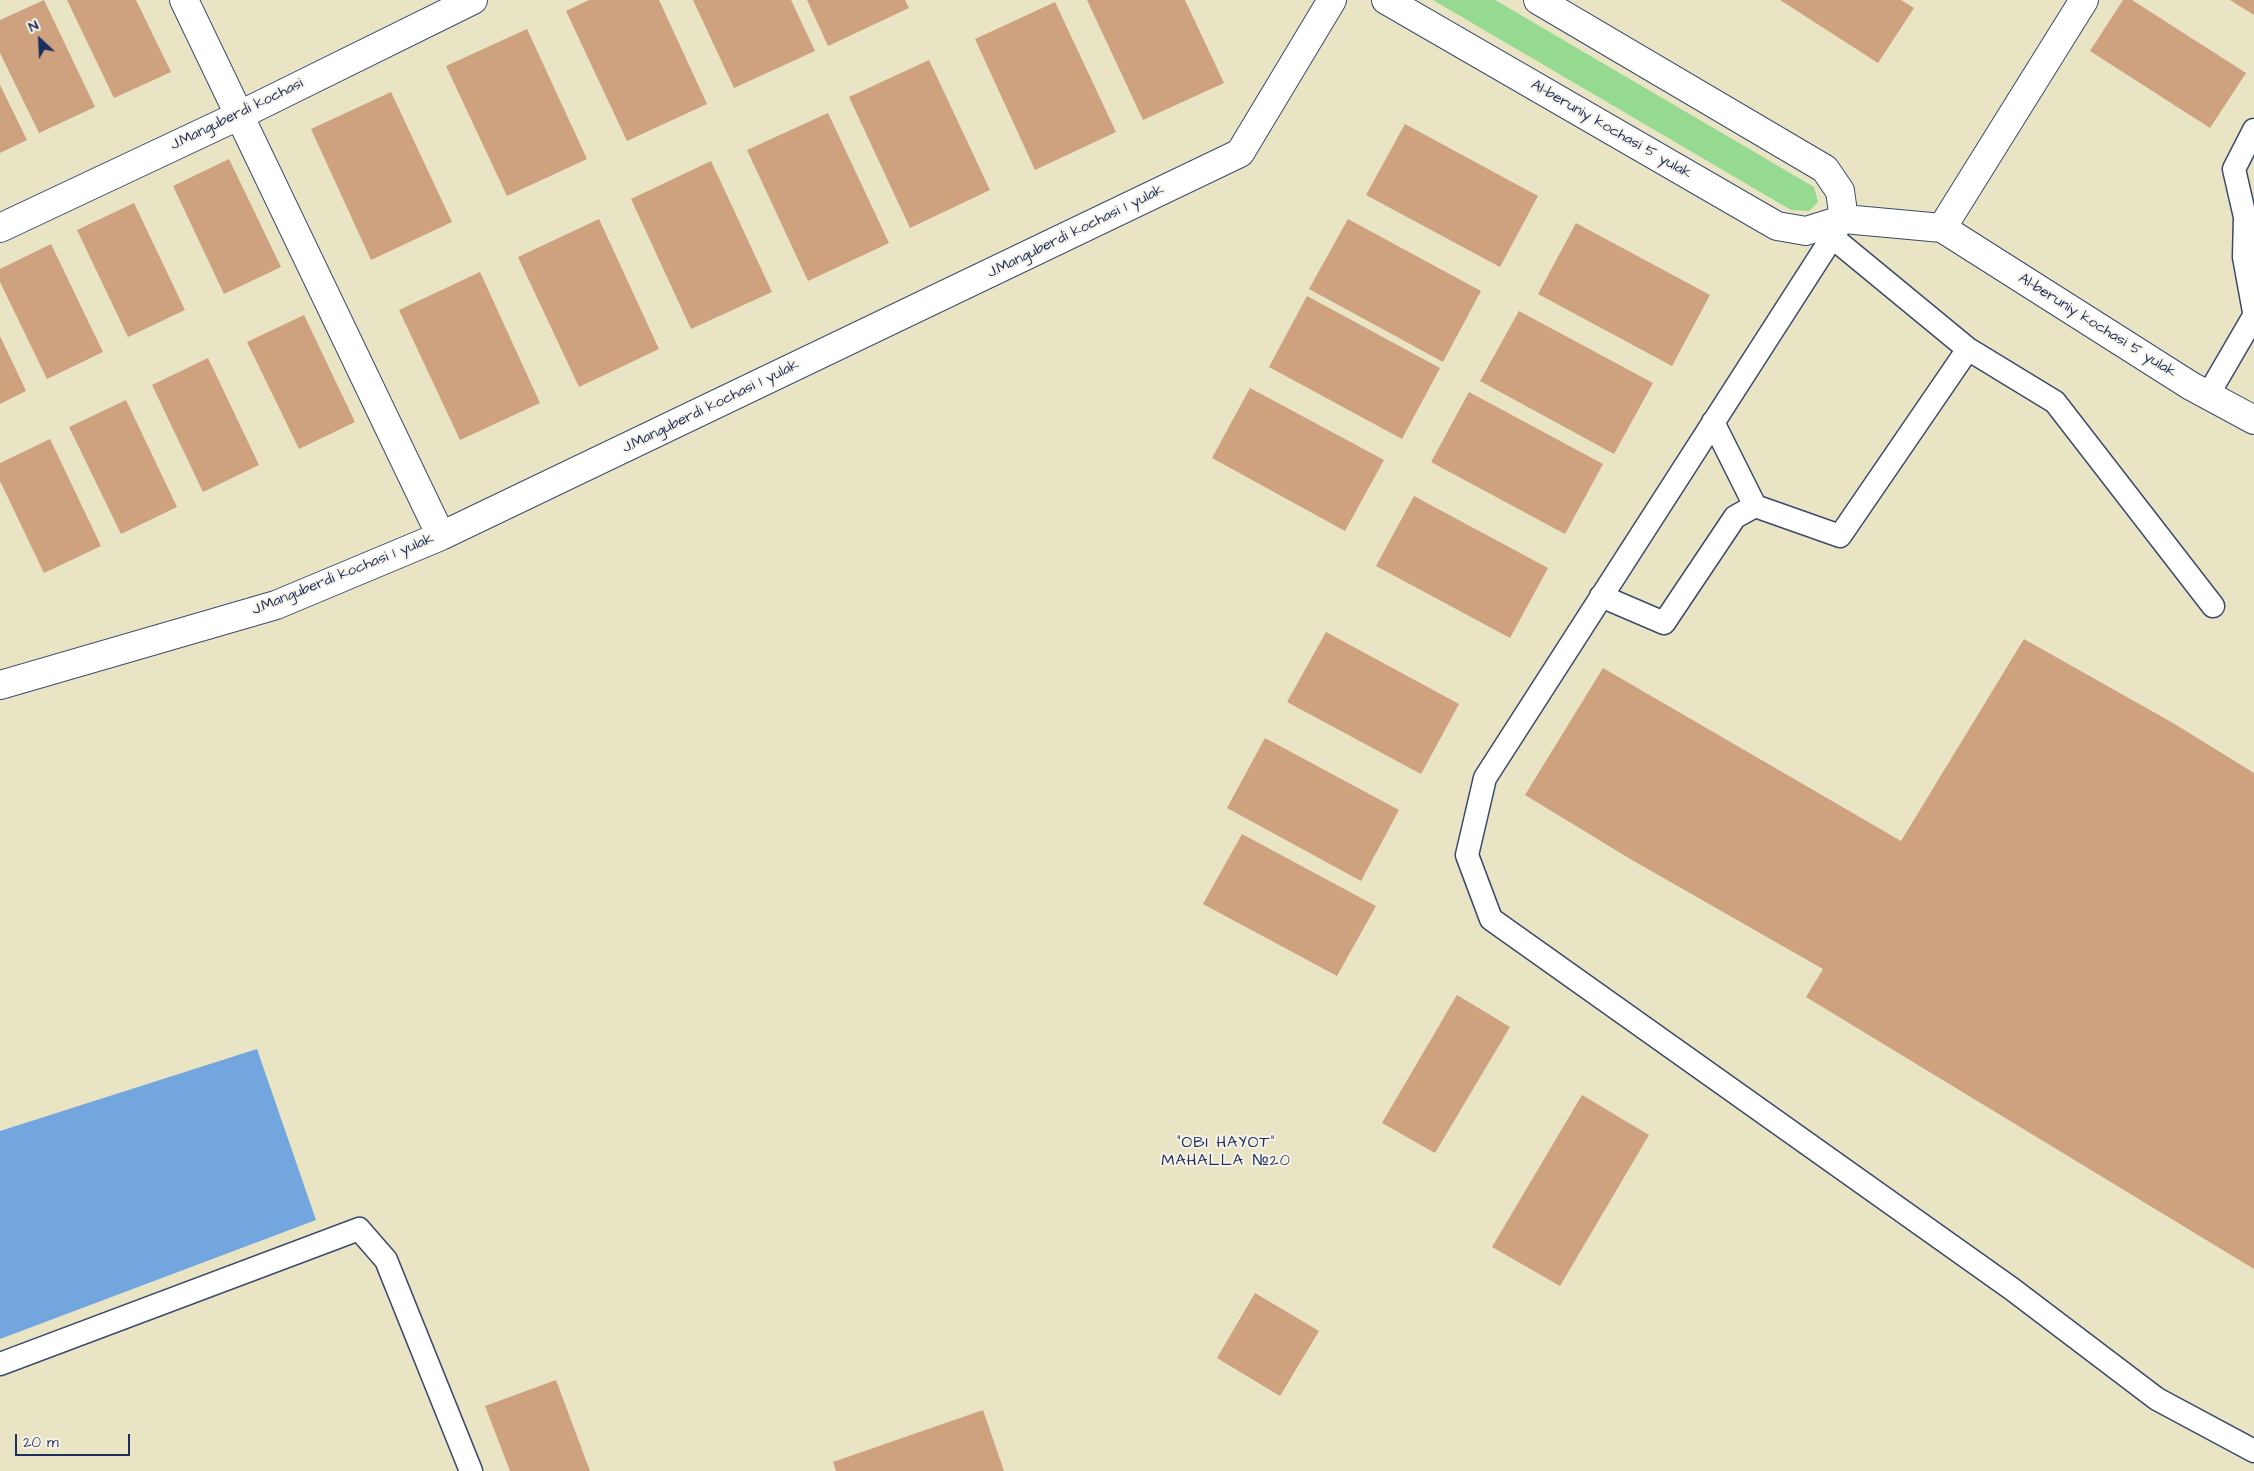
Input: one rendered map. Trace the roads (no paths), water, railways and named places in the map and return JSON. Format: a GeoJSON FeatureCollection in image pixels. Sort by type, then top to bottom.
{"type":"FeatureCollection","features":[{"type":"Feature","properties":{"kind":"street"},"geometry":{"type":"LineString","coordinates":[[184,0],[441,536]]}},
{"type":"Feature","properties":{"kind":"street","name":"J.Manguberdi kochasi"},"geometry":{"type":"LineString","coordinates":[[0,228],[238,116],[473,0]]}},
{"type":"Feature","properties":{"kind":"street","name":"J.Manguberdi kochasi 1 yulak"},"geometry":{"type":"LineString","coordinates":[[0,685],[276,606],[441,536],[1240,153],[1332,0]]}},
{"type":"Feature","properties":{"kind":"street","name":"Al-beruniy kochasi 5 yulak"},"geometry":{"type":"LineString","coordinates":[[1386,0],[1777,226],[1806,231],[1838,228],[1942,228],[2208,395],[2254,420]]}},
{"type":"Feature","properties":{"kind":"street"},"geometry":{"type":"LineString","coordinates":[[1538,0],[1825,169],[1840,190],[1838,228]]}},
{"type":"Feature","properties":{"kind":"street"},"geometry":{"type":"LineString","coordinates":[[1942,228],[2084,0]]}},
{"type":"Feature","properties":{"kind":"lane"},"geometry":{"type":"LineString","coordinates":[[2208,395],[2254,314],[2244,257],[2245,217],[2234,169],[2254,130]]}},
{"type":"Feature","properties":{"kind":"lane"},"geometry":{"type":"LineString","coordinates":[[2213,606],[2056,402],[1968,349],[1838,228],[1485,778],[1467,855],[1491,919],[2012,1289],[2157,1399],[2254,1451]]}},
{"type":"Feature","properties":{"kind":"lane"},"geometry":{"type":"LineString","coordinates":[[1713,422],[1755,506],[1840,536],[1968,349]]}},
{"type":"Feature","properties":{"kind":"lane"},"geometry":{"type":"LineString","coordinates":[[1601,596],[1664,623],[1735,517],[1755,506]]}},
{"type":"Feature","properties":{"kind":"lane"},"geometry":{"type":"LineString","coordinates":[[0,1364],[359,1228],[386,1260],[471,1471]]}},
{"type":"Feature","properties":{"kind":"water"},"geometry":{"type":"Polygon","coordinates":[[[257,1049],[316,1220],[0,1339],[0,1131],[257,1049]]]}},
{"type":"Feature","properties":{"kind":"district","name":"\"OBI HAYOT\" MAHALLA №20"},"geometry":{"type":"Point","coordinates":[1226,1153]}}]}
